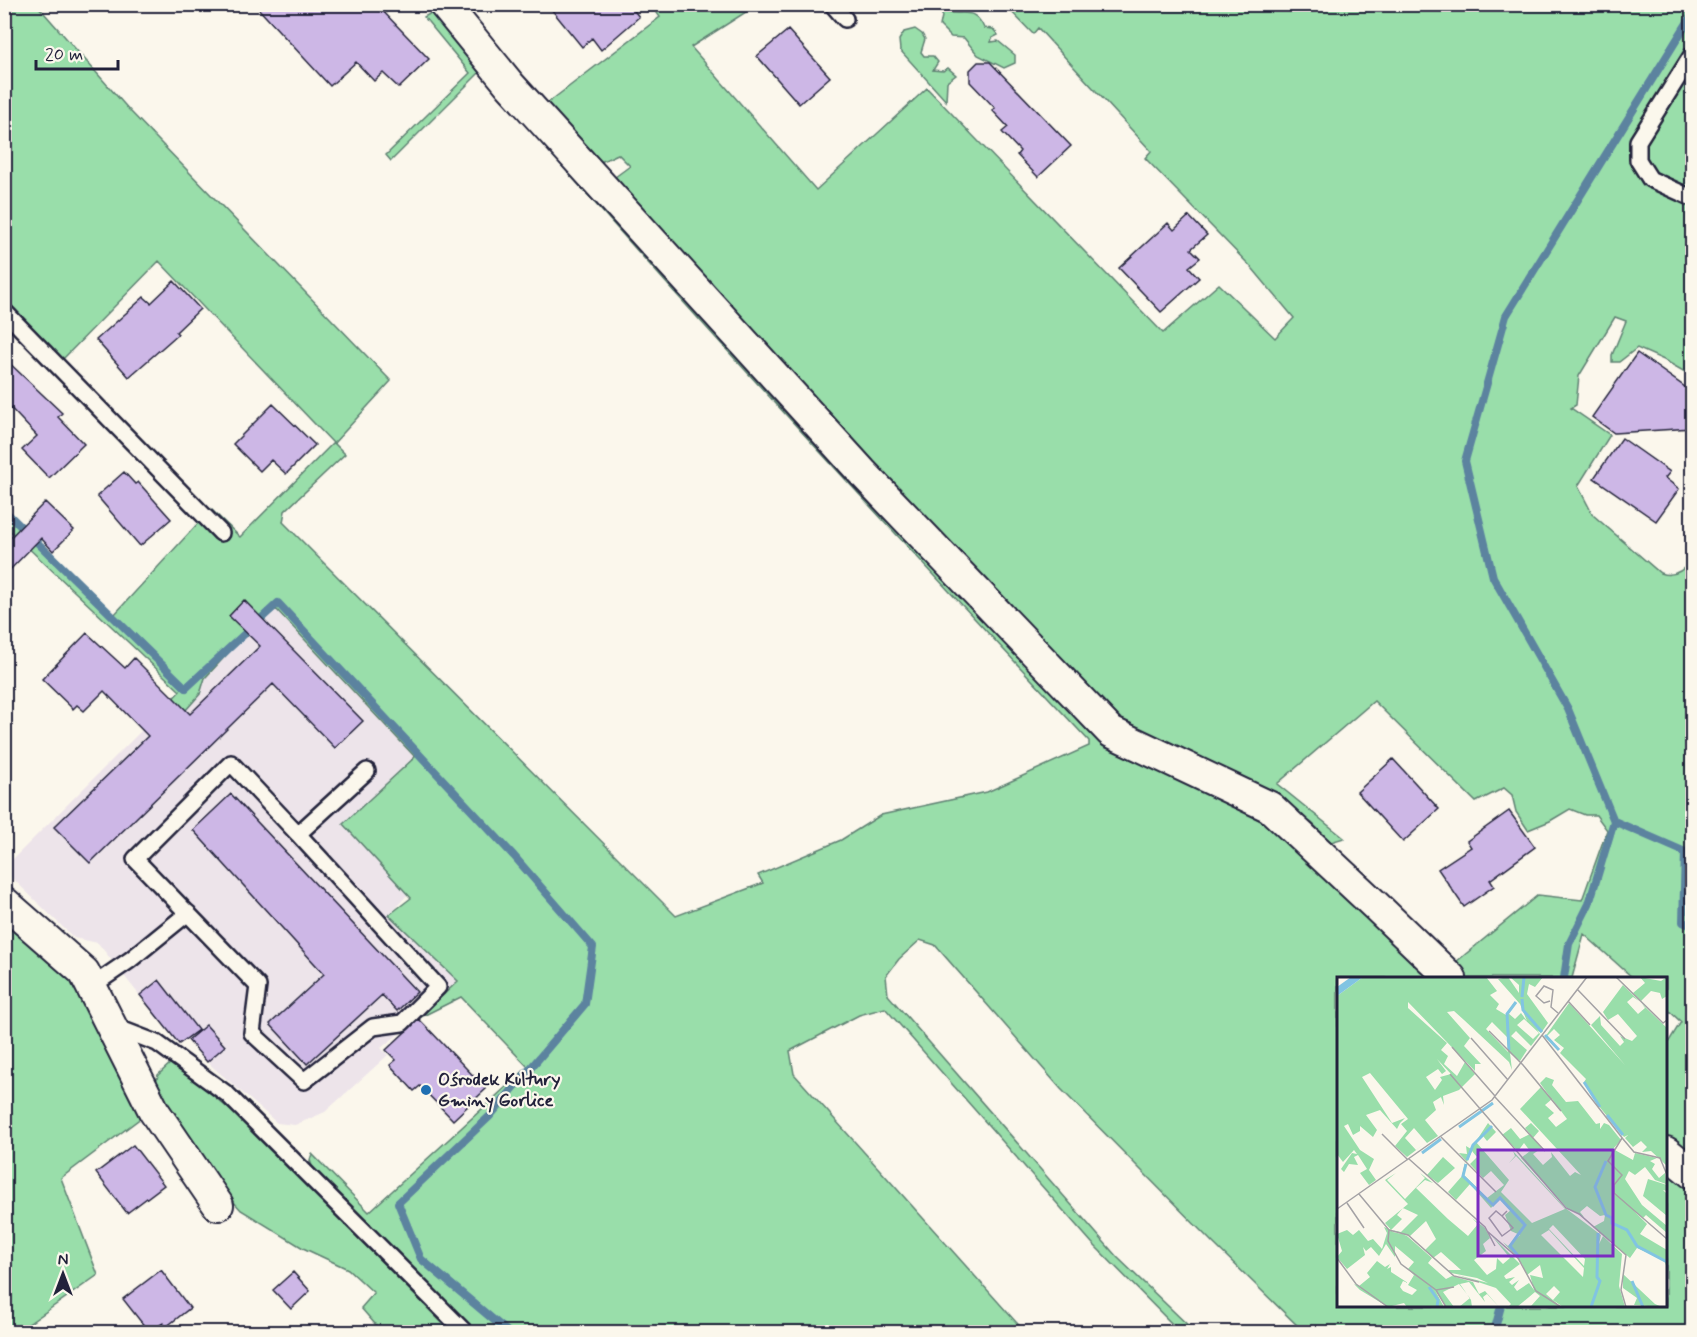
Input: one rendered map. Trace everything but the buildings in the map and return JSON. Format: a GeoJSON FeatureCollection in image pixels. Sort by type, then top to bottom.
{"type":"FeatureCollection","features":[{"type":"Feature","properties":{"kind":"street"},"geometry":{"type":"LineString","coordinates":[[444,4],[510,85],[862,472],[1111,732],[1270,807],[1450,977]]}},
{"type":"Feature","properties":{"kind":"street"},"geometry":{"type":"LineString","coordinates":[[4,902],[84,972],[154,1111],[218,1205]]}},
{"type":"Feature","properties":{"kind":"street"},"geometry":{"type":"LineString","coordinates":[[1667,1154],[1692,1173]]}},
{"type":"Feature","properties":{"kind":"lane"},"geometry":{"type":"LineString","coordinates":[[832,4],[845,19]]}},
{"type":"Feature","properties":{"kind":"lane"},"geometry":{"type":"LineString","coordinates":[[1692,55],[1638,141],[1638,160],[1650,179],[1692,198]]}},
{"type":"Feature","properties":{"kind":"lane"},"geometry":{"type":"LineString","coordinates":[[4,311],[221,533]]}},
{"type":"Feature","properties":{"kind":"lane"},"geometry":{"type":"LineString","coordinates":[[231,763],[298,834],[438,987],[402,1023],[373,1027],[304,1081],[252,1033],[258,986],[135,858],[231,763]]}},
{"type":"Feature","properties":{"kind":"lane"},"geometry":{"type":"LineString","coordinates":[[298,834],[367,771]]}},
{"type":"Feature","properties":{"kind":"lane"},"geometry":{"type":"LineString","coordinates":[[92,986],[130,960],[188,913]]}},
{"type":"Feature","properties":{"kind":"lane"},"geometry":{"type":"LineString","coordinates":[[111,1026],[157,1043],[227,1095],[465,1332]]}},
{"type":"Feature","properties":{"kind":"shaded area"},"geometry":{"type":"Polygon","coordinates":[[[276,609],[415,757],[343,824],[408,894],[389,915],[458,981],[419,1018],[381,1048],[388,1055],[325,1112],[295,1125],[277,1123],[207,1062],[187,1039],[179,1045],[98,943],[74,938],[4,868],[156,716],[200,694],[205,678],[233,647],[276,609]]]}},
{"type":"Feature","properties":{"kind":"green space"},"geometry":{"type":"Polygon","coordinates":[[[5,5],[37,5],[131,112],[391,381],[334,443],[345,454],[285,511],[283,522],[676,916],[763,883],[758,875],[841,840],[881,815],[987,792],[1089,746],[1089,741],[705,326],[480,72],[391,161],[386,155],[470,73],[424,17],[438,9],[1010,647],[1231,802],[1293,842],[1438,977],[1337,977],[1337,1307],[1667,1307],[1667,1169],[1692,1191],[1692,1332],[1304,1332],[1061,1089],[935,945],[920,940],[899,959],[886,976],[888,995],[1117,1257],[1195,1332],[1180,1332],[1092,1243],[885,1008],[859,1015],[790,1051],[794,1074],[1025,1332],[471,1332],[365,1225],[312,1166],[310,1160],[312,1154],[369,1212],[528,1067],[461,997],[419,1018],[458,981],[389,915],[411,898],[343,824],[415,757],[276,609],[233,648],[205,678],[200,694],[178,719],[156,716],[180,691],[5,526],[4,506],[114,615],[211,509],[240,537],[333,443],[159,261],[63,359],[5,299],[5,5]]]}},
{"type":"Feature","properties":{"kind":"green space"},"geometry":{"type":"Polygon","coordinates":[[[651,5],[757,5],[691,47],[816,190],[927,88],[1163,333],[1219,284],[1275,338],[1294,318],[1253,269],[1145,158],[1151,151],[1038,28],[1033,34],[1005,5],[1692,5],[1692,376],[1637,348],[1619,362],[1612,362],[1612,355],[1626,321],[1615,317],[1579,376],[1576,405],[1571,408],[1610,435],[1578,486],[1593,515],[1660,573],[1678,572],[1692,560],[1692,1159],[1667,1138],[1667,1044],[1681,1022],[1667,1009],[1667,977],[1632,977],[1584,934],[1572,977],[1461,977],[1451,966],[1538,895],[1582,900],[1607,830],[1596,815],[1585,815],[1570,809],[1528,830],[1516,812],[1512,795],[1504,788],[1476,802],[1374,701],[1277,784],[1344,838],[1331,842],[1312,823],[1257,788],[1164,751],[1086,698],[611,180],[630,166],[618,154],[592,166],[541,108],[660,17],[651,5]]]}},
{"type":"Feature","properties":{"kind":"green space"},"geometry":{"type":"Polygon","coordinates":[[[943,11],[971,14],[980,21],[984,28],[993,29],[998,35],[992,38],[991,42],[998,41],[1015,55],[1015,63],[1004,68],[978,55],[964,38],[951,37],[940,26],[943,11]]]}},
{"type":"Feature","properties":{"kind":"green space"},"geometry":{"type":"Polygon","coordinates":[[[915,29],[925,39],[921,52],[924,56],[933,56],[938,62],[933,70],[943,71],[948,68],[956,75],[947,82],[946,101],[900,50],[899,40],[904,32],[915,29]]]}},
{"type":"Feature","properties":{"kind":"green space"},"geometry":{"type":"Polygon","coordinates":[[[5,912],[82,989],[146,1114],[61,1178],[98,1275],[17,1332],[4,1332],[5,912]]]}},
{"type":"Feature","properties":{"kind":"green space"},"geometry":{"type":"Polygon","coordinates":[[[173,1061],[295,1166],[359,1239],[451,1332],[382,1332],[361,1308],[374,1293],[348,1269],[303,1248],[241,1210],[203,1168],[155,1086],[158,1075],[173,1061]]]}},
{"type":"Feature","properties":{"kind":"waterway"},"geometry":{"type":"LineString","coordinates":[[1692,15],[1506,316],[1465,461],[1493,577],[1568,709],[1614,821],[1685,852],[1683,922],[1692,926]]}},
{"type":"Feature","properties":{"kind":"waterway"},"geometry":{"type":"LineString","coordinates":[[4,510],[186,688],[278,603],[514,856],[593,947],[585,1004],[490,1116],[398,1203],[421,1259],[508,1332]]}},
{"type":"Feature","properties":{"kind":"waterway"},"geometry":{"type":"LineString","coordinates":[[1564,977],[1569,944],[1589,904],[1614,821]]}},
{"type":"Feature","properties":{"kind":"waterway"},"geometry":{"type":"LineString","coordinates":[[1494,1332],[1501,1307]]}},
{"type":"Feature","properties":{"kind":"place","name":"Ośrodek Kultury Gminy Gorlice"},"geometry":{"type":"Point","coordinates":[426,1090]}}]}
